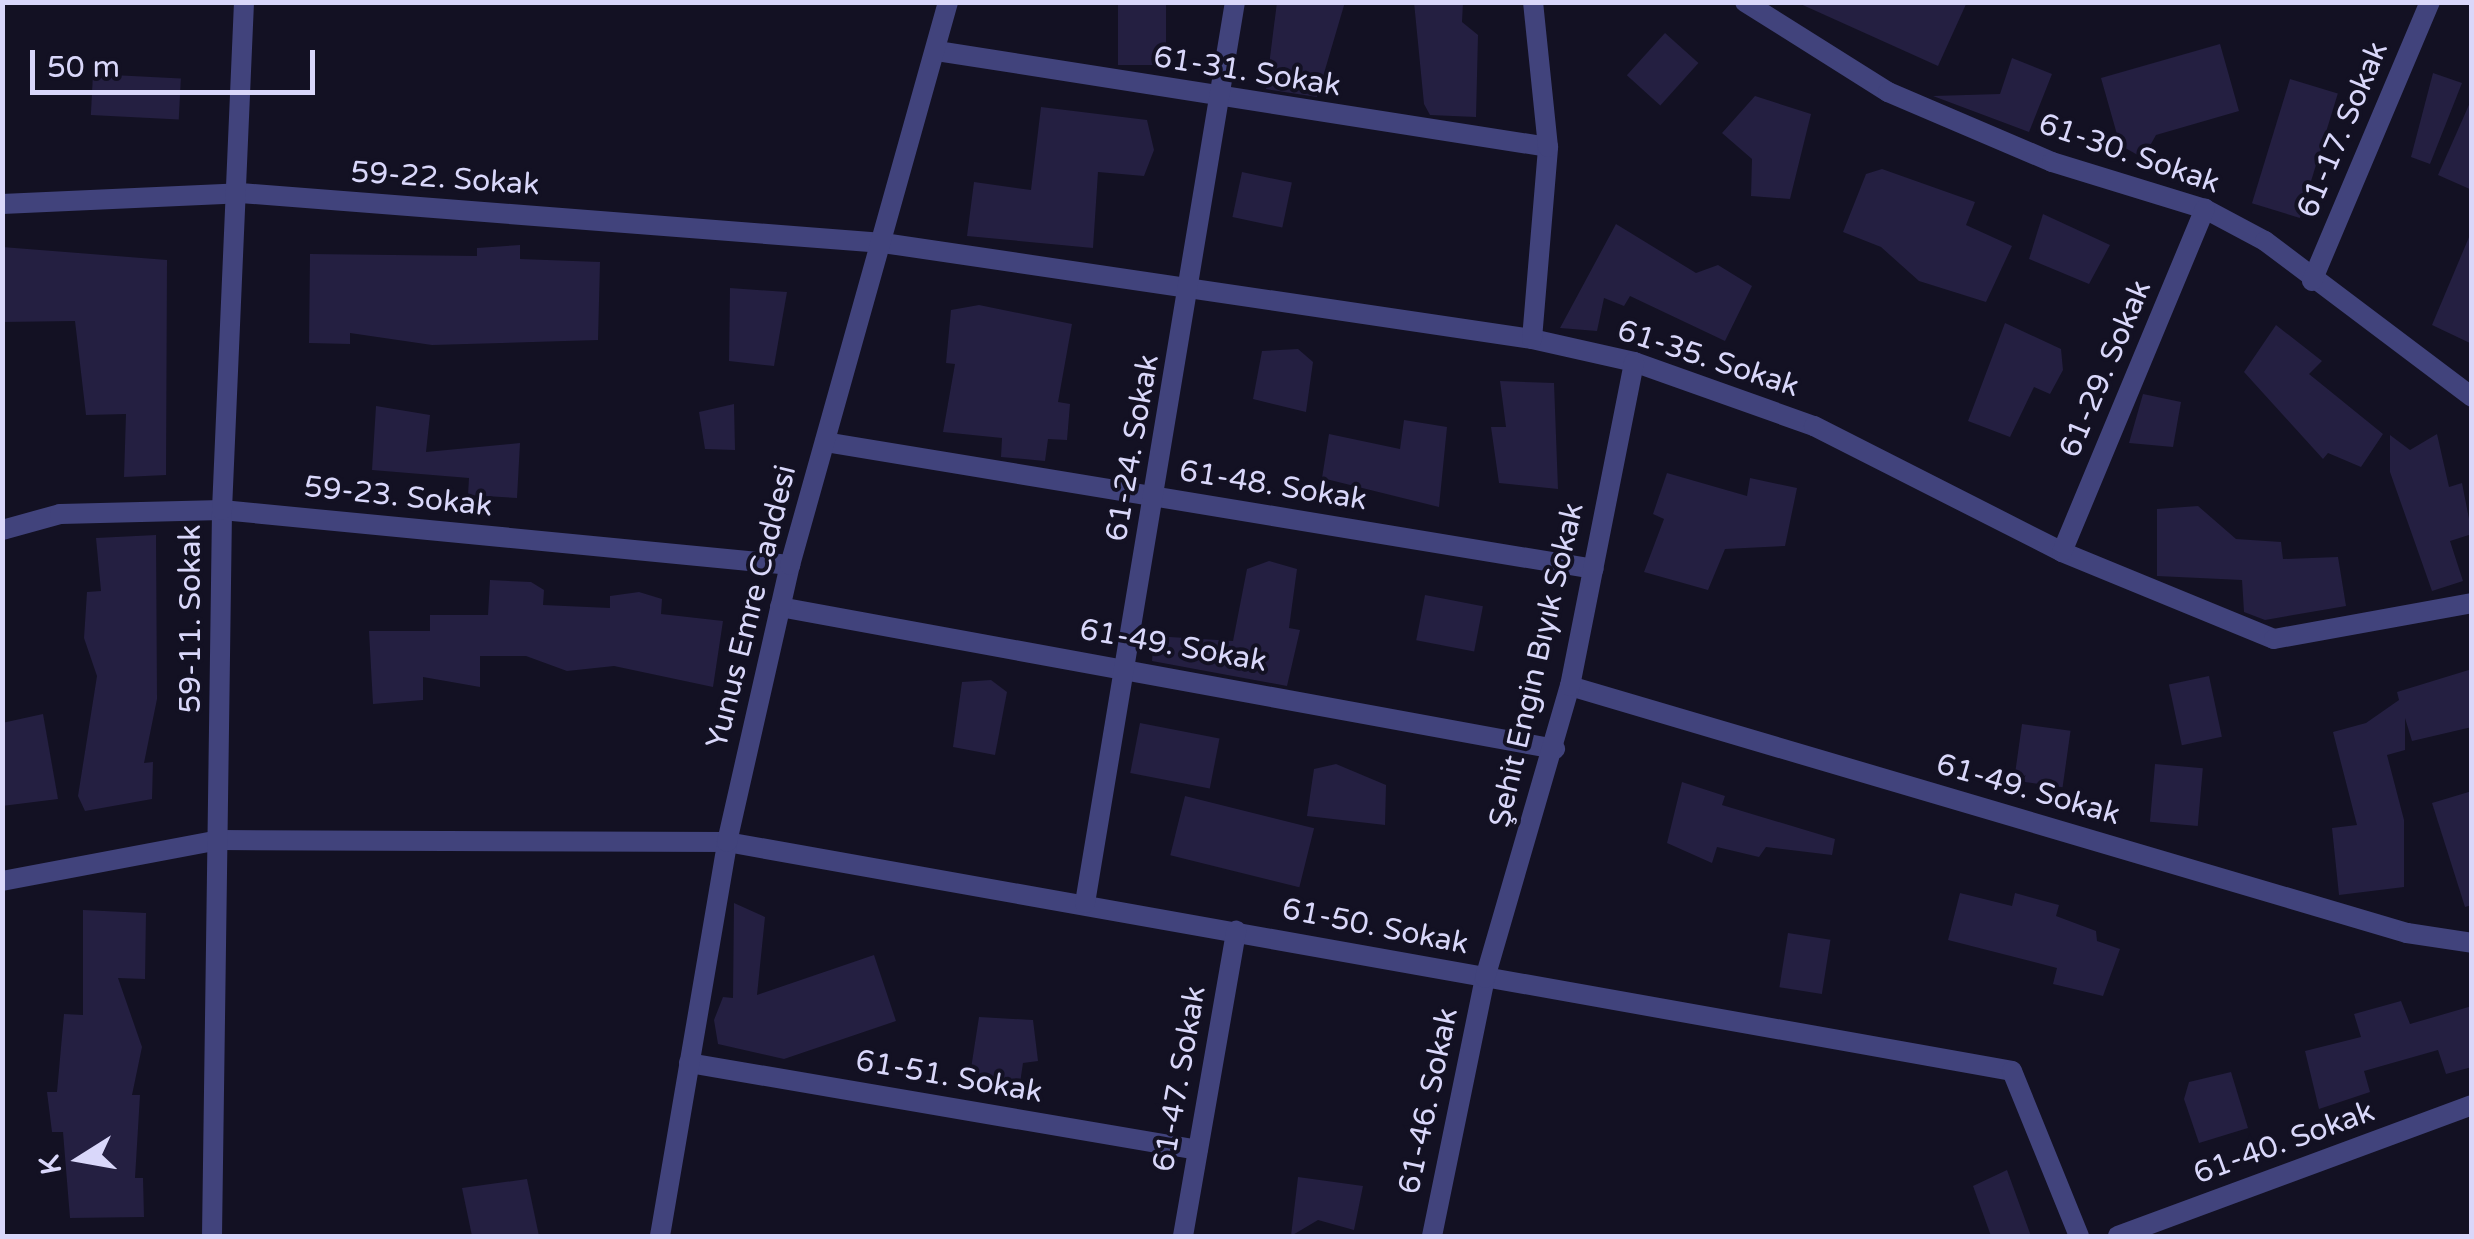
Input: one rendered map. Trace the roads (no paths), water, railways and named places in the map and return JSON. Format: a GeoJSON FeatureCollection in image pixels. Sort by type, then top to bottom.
{"type":"FeatureCollection","features":[{"type":"Feature","properties":{"kind":"street","name":"59-11. Sokak"},"geometry":{"type":"LineString","coordinates":[[212,1236],[222,510],[240,194],[244,2]]}},
{"type":"Feature","properties":{"kind":"street","name":"Yunus Emre Caddesi"},"geometry":{"type":"LineString","coordinates":[[660,1236],[727,842],[780,607],[948,2]]}},
{"type":"Feature","properties":{"kind":"street","name":"61-24. Sokak"},"geometry":{"type":"LineString","coordinates":[[1085,904],[1152,497],[1192,291],[1234,2]]}},
{"type":"Feature","properties":{"kind":"street"},"geometry":{"type":"LineString","coordinates":[[1532,339],[1548,146],[1533,2]]}},
{"type":"Feature","properties":{"kind":"street","name":"61-30. Sokak"},"geometry":{"type":"LineString","coordinates":[[1745,2],[1888,92],[2052,162],[2205,209],[2472,397]]}},
{"type":"Feature","properties":{"kind":"street","name":"61-17. Sokak"},"geometry":{"type":"LineString","coordinates":[[2312,281],[2430,2]]}},
{"type":"Feature","properties":{"kind":"street","name":"61-31. Sokak"},"geometry":{"type":"LineString","coordinates":[[937,52],[1220,100],[1548,146]]}},
{"type":"Feature","properties":{"kind":"street","name":"59-22. Sokak"},"geometry":{"type":"LineString","coordinates":[[2,204],[240,194],[883,242]]}},
{"type":"Feature","properties":{"kind":"street","name":"61-29. Sokak"},"geometry":{"type":"LineString","coordinates":[[2062,552],[2205,209]]}},
{"type":"Feature","properties":{"kind":"street","name":"61-35. Sokak"},"geometry":{"type":"LineString","coordinates":[[883,242],[1532,339],[1634,362],[1814,426],[2062,552],[2274,639],[2472,603]]}},
{"type":"Feature","properties":{"kind":"street","name":"Şehit Engin Bıyık Sokak"},"geometry":{"type":"LineString","coordinates":[[1485,978],[1570,686],[1634,362]]}},
{"type":"Feature","properties":{"kind":"street","name":"61-48. Sokak"},"geometry":{"type":"LineString","coordinates":[[825,442],[1594,569]]}},
{"type":"Feature","properties":{"kind":"street","name":"59-23. Sokak"},"geometry":{"type":"LineString","coordinates":[[2,530],[60,514],[222,510],[790,565]]}},
{"type":"Feature","properties":{"kind":"street","name":"61-49. Sokak"},"geometry":{"type":"LineString","coordinates":[[780,607],[1554,748]]}},
{"type":"Feature","properties":{"kind":"street","name":"61-49. Sokak"},"geometry":{"type":"LineString","coordinates":[[1570,686],[2408,933],[2472,943]]}},
{"type":"Feature","properties":{"kind":"street"},"geometry":{"type":"LineString","coordinates":[[2,881],[219,840],[727,842]]}},
{"type":"Feature","properties":{"kind":"street","name":"61-50. Sokak"},"geometry":{"type":"LineString","coordinates":[[727,842],[2012,1070],[2079,1236]]}},
{"type":"Feature","properties":{"kind":"street","name":"61-47. Sokak"},"geometry":{"type":"LineString","coordinates":[[1184,1236],[1236,931]]}},
{"type":"Feature","properties":{"kind":"street","name":"61-46. Sokak"},"geometry":{"type":"LineString","coordinates":[[1432,1236],[1485,978]]}},
{"type":"Feature","properties":{"kind":"street","name":"61-51. Sokak"},"geometry":{"type":"LineString","coordinates":[[689,1064],[1198,1150]]}},
{"type":"Feature","properties":{"kind":"street","name":"61-40. Sokak"},"geometry":{"type":"LineString","coordinates":[[2118,1236],[2472,1105]]}}]}
